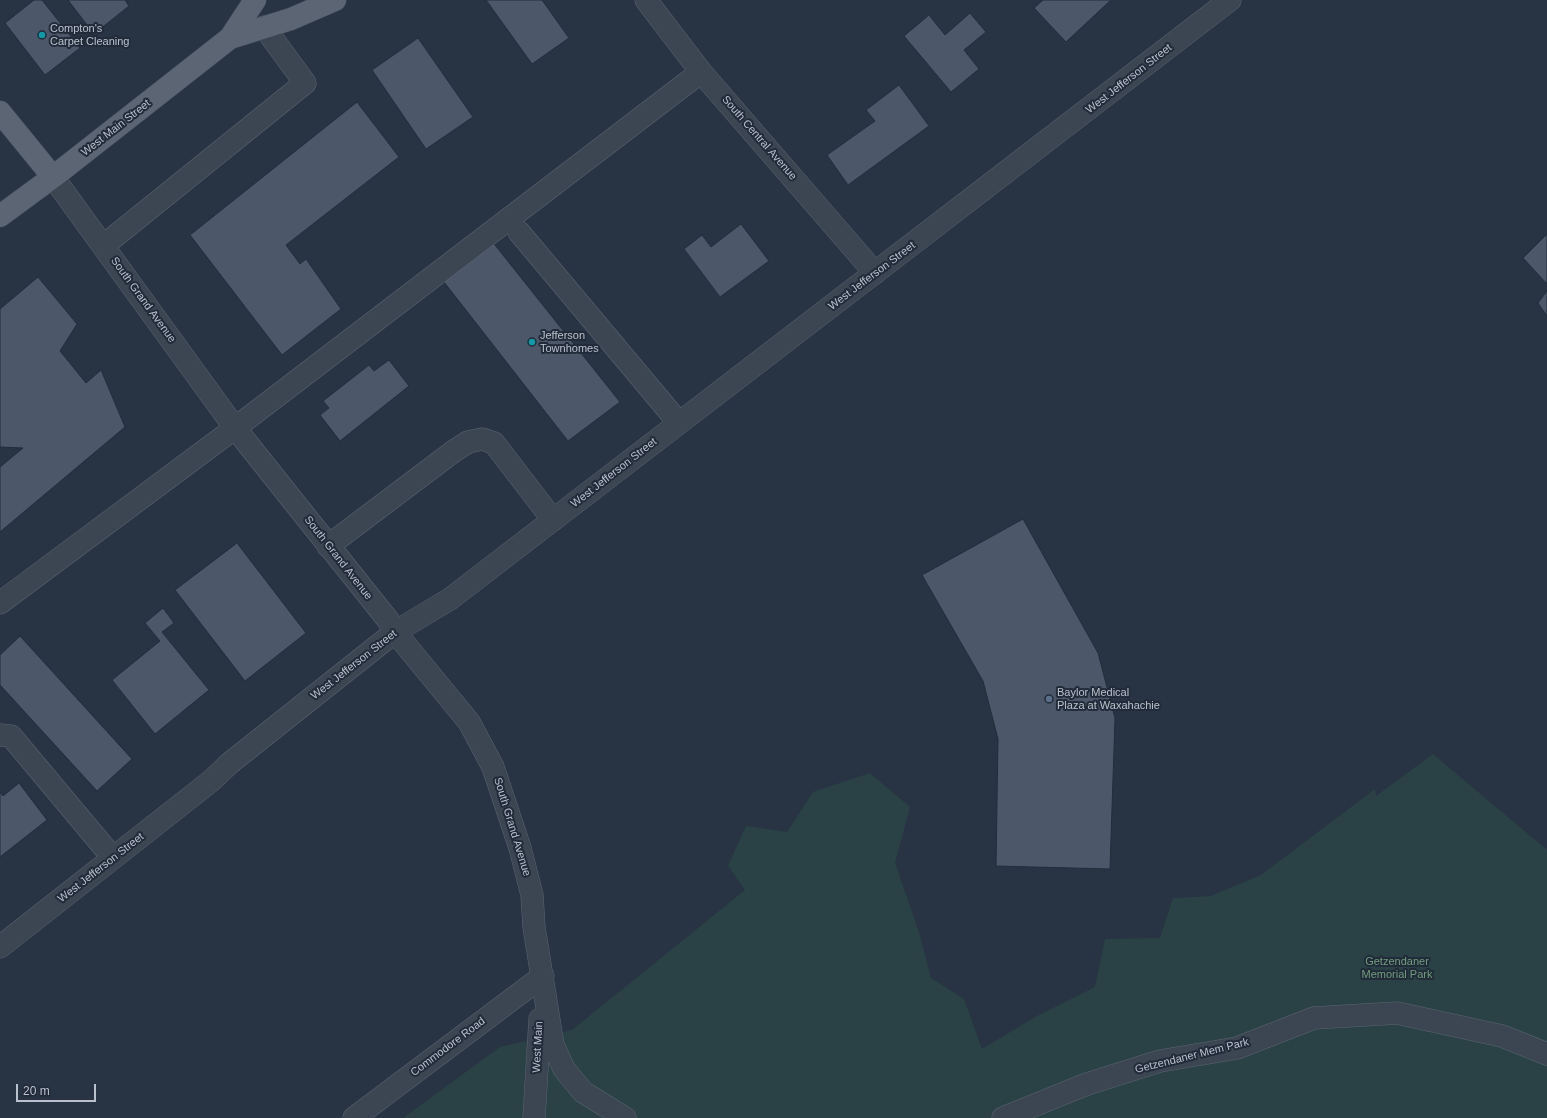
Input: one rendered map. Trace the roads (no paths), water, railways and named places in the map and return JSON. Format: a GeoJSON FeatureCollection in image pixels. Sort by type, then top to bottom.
{"type":"FeatureCollection","features":[{"type":"Feature","properties":{"kind":"main road","name":"West Main Street"},"geometry":{"type":"LineString","coordinates":[[0,216],[53,177],[230,38],[255,0]]}},
{"type":"Feature","properties":{"kind":"main road","name":"West Main Street"},"geometry":{"type":"LineString","coordinates":[[230,38],[291,19],[335,0]]}},
{"type":"Feature","properties":{"kind":"main road"},"geometry":{"type":"LineString","coordinates":[[0,112],[53,177]]}},
{"type":"Feature","properties":{"kind":"street","name":"South Central Avenue"},"geometry":{"type":"LineString","coordinates":[[646,0],[701,72],[875,273]]}},
{"type":"Feature","properties":{"kind":"street","name":"West Jefferson Street"},"geometry":{"type":"LineString","coordinates":[[0,947],[395,632],[450,599],[1230,0]]}},
{"type":"Feature","properties":{"kind":"street"},"geometry":{"type":"LineString","coordinates":[[104,246],[305,83],[264,27]]}},
{"type":"Feature","properties":{"kind":"street"},"geometry":{"type":"LineString","coordinates":[[0,603],[235,428],[701,72]]}},
{"type":"Feature","properties":{"kind":"street","name":"South Grand Avenue"},"geometry":{"type":"LineString","coordinates":[[53,177],[235,428],[388,620],[395,632],[469,722],[493,767],[520,848],[532,895],[534,927],[542,976]]}},
{"type":"Feature","properties":{"kind":"street"},"geometry":{"type":"LineString","coordinates":[[518,232],[679,423]]}},
{"type":"Feature","properties":{"kind":"street"},"geometry":{"type":"LineString","coordinates":[[328,546],[454,451],[468,442],[482,439],[494,443],[553,520]]}},
{"type":"Feature","properties":{"kind":"street"},"geometry":{"type":"LineString","coordinates":[[0,735],[11,736],[113,858]]}},
{"type":"Feature","properties":{"kind":"street"},"geometry":{"type":"LineString","coordinates":[[542,976],[553,1044],[564,1069],[583,1092],[625,1118]]}},
{"type":"Feature","properties":{"kind":"street","name":"Commodore Road"},"geometry":{"type":"LineString","coordinates":[[354,1118],[542,976]]}},
{"type":"Feature","properties":{"kind":"street","name":"West Main"},"geometry":{"type":"LineString","coordinates":[[534,1118],[542,976]]}},
{"type":"Feature","properties":{"kind":"street","name":"Getzendaner Mem Park"},"geometry":{"type":"LineString","coordinates":[[1003,1118],[1087,1084],[1160,1061],[1237,1048],[1314,1018],[1397,1013],[1502,1036],[1547,1054]]}},
{"type":"Feature","properties":{"kind":"place","name":"Compton's Carpet Cleaning"},"geometry":{"type":"Point","coordinates":[42,35]}},
{"type":"Feature","properties":{"kind":"place","name":"Jefferson Townhomes"},"geometry":{"type":"Point","coordinates":[532,342]}},
{"type":"Feature","properties":{"kind":"place","name":"Baylor Medical Plaza at Waxahachie"},"geometry":{"type":"Point","coordinates":[1049,699]}},
{"type":"Feature","properties":{"kind":"park label","name":"Getzendaner Memorial Park"},"geometry":{"type":"Point","coordinates":[1397,968]}}]}
